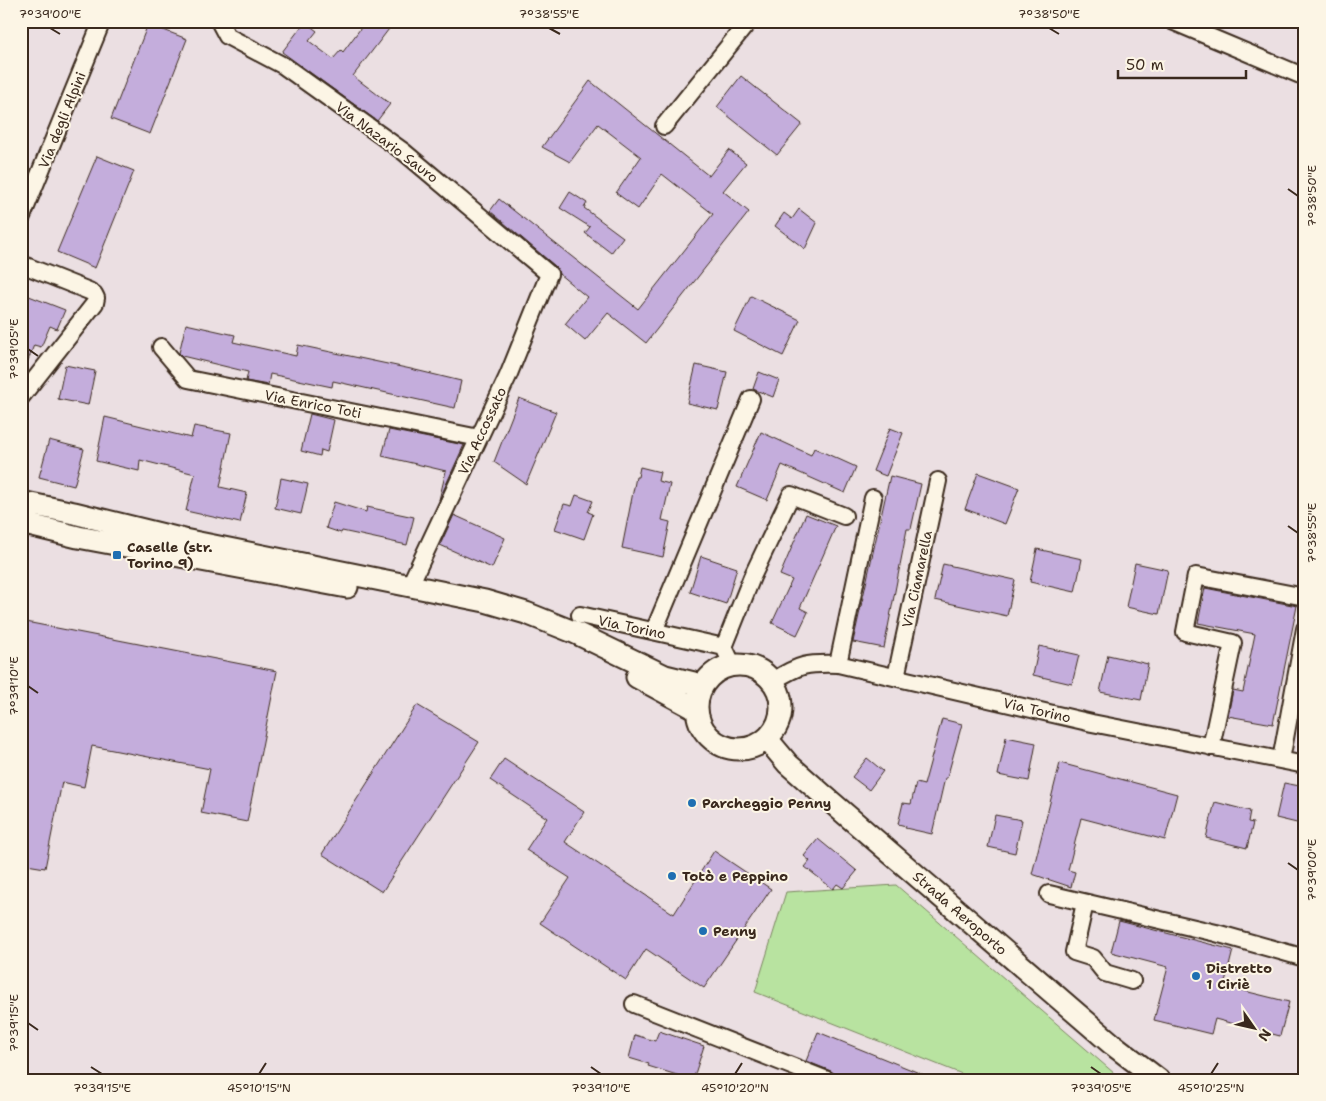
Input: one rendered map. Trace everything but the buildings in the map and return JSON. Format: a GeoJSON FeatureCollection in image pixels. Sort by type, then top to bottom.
{"type":"FeatureCollection","features":[{"type":"Feature","properties":{"kind":"main road"},"geometry":{"type":"LineString","coordinates":[[21,502],[184,540],[485,601],[526,613],[576,633],[666,676],[702,685]]}},
{"type":"Feature","properties":{"kind":"main road"},"geometry":{"type":"LineString","coordinates":[[21,523],[78,537],[436,604],[488,616],[531,630],[576,649],[647,682],[696,709]]}},
{"type":"Feature","properties":{"kind":"main road"},"geometry":{"type":"LineString","coordinates":[[728,656],[762,670],[773,681],[779,692],[782,704],[775,729],[767,739],[756,746],[732,749],[710,739],[698,720],[696,709],[697,697],[702,685],[728,656]]}},
{"type":"Feature","properties":{"kind":"main road","name":"Strada Aeroporto"},"geometry":{"type":"LineString","coordinates":[[767,739],[788,764],[822,794],[1112,1044],[1160,1079]]}},
{"type":"Feature","properties":{"kind":"street","name":"Via degli Alpini"},"geometry":{"type":"LineString","coordinates":[[21,219],[102,21]]}},
{"type":"Feature","properties":{"kind":"street","name":"Via Nazario Sauro"},"geometry":{"type":"LineString","coordinates":[[219,21],[227,36],[284,66],[404,152],[549,274]]}},
{"type":"Feature","properties":{"kind":"street"},"geometry":{"type":"LineString","coordinates":[[664,126],[749,21]]}},
{"type":"Feature","properties":{"kind":"street"},"geometry":{"type":"LineString","coordinates":[[1172,21],[1305,77]]}},
{"type":"Feature","properties":{"kind":"street"},"geometry":{"type":"LineString","coordinates":[[21,264],[89,291],[96,298],[95,303],[21,397]]}},
{"type":"Feature","properties":{"kind":"street","name":"Via Accossato"},"geometry":{"type":"LineString","coordinates":[[410,585],[508,376],[549,274]]}},
{"type":"Feature","properties":{"kind":"street","name":"Via Enrico Toti"},"geometry":{"type":"LineString","coordinates":[[161,346],[188,379],[479,438]]}},
{"type":"Feature","properties":{"kind":"street"},"geometry":{"type":"LineString","coordinates":[[654,631],[751,399]]}},
{"type":"Feature","properties":{"kind":"street","name":"Via Ciamarella"},"geometry":{"type":"LineString","coordinates":[[896,677],[938,481]]}},
{"type":"Feature","properties":{"kind":"street"},"geometry":{"type":"LineString","coordinates":[[728,656],[752,577],[790,495],[844,516]]}},
{"type":"Feature","properties":{"kind":"street"},"geometry":{"type":"LineString","coordinates":[[838,664],[873,498]]}},
{"type":"Feature","properties":{"kind":"street"},"geometry":{"type":"LineString","coordinates":[[1211,746],[1234,643],[1185,632],[1196,576],[1305,598]]}},
{"type":"Feature","properties":{"kind":"street","name":"Via Torino"},"geometry":{"type":"LineString","coordinates":[[580,615],[654,631],[728,656]]}},
{"type":"Feature","properties":{"kind":"street"},"geometry":{"type":"LineString","coordinates":[[1281,760],[1305,629]]}},
{"type":"Feature","properties":{"kind":"street","name":"Via Torino"},"geometry":{"type":"LineString","coordinates":[[773,681],[793,668],[813,663],[838,664],[1092,723],[1305,764]]}},
{"type":"Feature","properties":{"kind":"street"},"geometry":{"type":"LineString","coordinates":[[1049,894],[1216,933],[1305,958]]}},
{"type":"Feature","properties":{"kind":"street"},"geometry":{"type":"LineString","coordinates":[[1085,903],[1074,952],[1093,958],[1105,973],[1132,980]]}},
{"type":"Feature","properties":{"kind":"street"},"geometry":{"type":"LineString","coordinates":[[634,1004],[827,1080]]}},
{"type":"Feature","properties":{"kind":"green space"},"geometry":{"type":"Polygon","coordinates":[[[896,885],[1122,1080],[977,1080],[755,992],[786,892],[896,885]]]}},
{"type":"Feature","properties":{"kind":"place","name":"Caselle (str. Torino 9)"},"geometry":{"type":"Point","coordinates":[117,555]}},
{"type":"Feature","properties":{"kind":"place","name":"Parcheggio Penny"},"geometry":{"type":"Point","coordinates":[692,803]}},
{"type":"Feature","properties":{"kind":"place","name":"Totò e Peppino"},"geometry":{"type":"Point","coordinates":[672,876]}},
{"type":"Feature","properties":{"kind":"place","name":"Penny"},"geometry":{"type":"Point","coordinates":[703,931]}},
{"type":"Feature","properties":{"kind":"place","name":"Distretto 1 Ciriè"},"geometry":{"type":"Point","coordinates":[1196,976]}}]}
